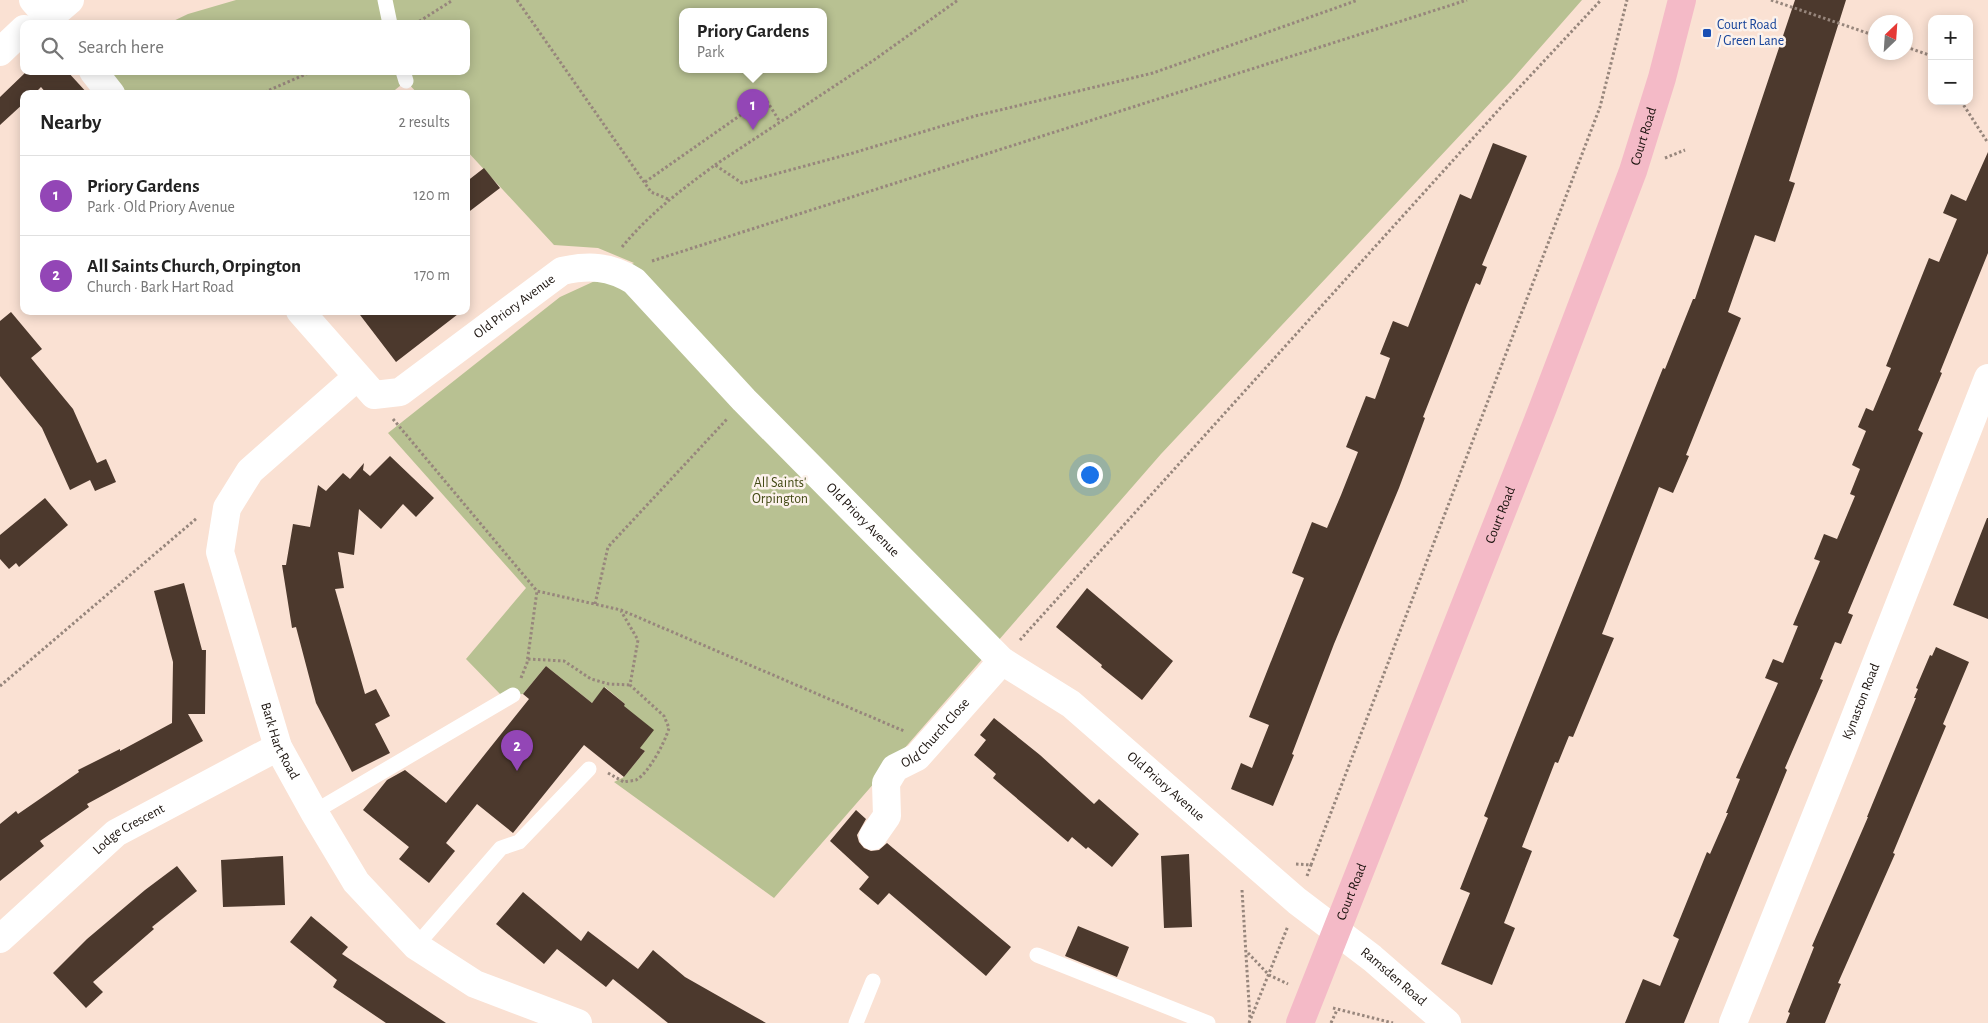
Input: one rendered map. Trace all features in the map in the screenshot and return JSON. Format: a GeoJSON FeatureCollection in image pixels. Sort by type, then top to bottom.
{"type":"FeatureCollection","features":[{"type":"Feature","properties":{"kind":"main road","name":"Court Road"},"geometry":{"type":"LineString","coordinates":[[1300,1023],[1542,410],[1633,171],[1662,78],[1682,0]]}},
{"type":"Feature","properties":{"kind":"street"},"geometry":{"type":"LineString","coordinates":[[39,18],[70,0]]}},
{"type":"Feature","properties":{"kind":"street"},"geometry":{"type":"LineString","coordinates":[[0,52],[20,35]]}},
{"type":"Feature","properties":{"kind":"street"},"geometry":{"type":"LineString","coordinates":[[96,75],[108,90]]}},
{"type":"Feature","properties":{"kind":"street","name":"Old Priory Avenue"},"geometry":{"type":"LineString","coordinates":[[365,386],[400,392],[562,271],[583,266],[612,270],[634,281],[744,400],[1002,660],[1071,704],[1297,902],[1336,931]]}},
{"type":"Feature","properties":{"kind":"street"},"geometry":{"type":"LineString","coordinates":[[303,315],[365,386]]}},
{"type":"Feature","properties":{"kind":"street","name":"Kynaston Road"},"geometry":{"type":"LineString","coordinates":[[1733,1023],[1845,744],[1988,378]]}},
{"type":"Feature","properties":{"kind":"street","name":"Bark Hart Road"},"geometry":{"type":"LineString","coordinates":[[365,386],[250,471],[227,508],[220,552],[278,747],[356,882],[416,946],[475,984],[578,1023]]}},
{"type":"Feature","properties":{"kind":"street","name":"Old Church Close"},"geometry":{"type":"LineString","coordinates":[[873,836],[887,816],[886,784],[895,768],[918,757],[1002,660]]}},
{"type":"Feature","properties":{"kind":"street","name":"Lodge Crescent"},"geometry":{"type":"LineString","coordinates":[[0,938],[116,833],[278,747]]}},
{"type":"Feature","properties":{"kind":"street","name":"Ramsden Road"},"geometry":{"type":"LineString","coordinates":[[1336,931],[1372,958],[1447,1023]]}},
{"type":"Feature","properties":{"kind":"lane"},"geometry":{"type":"LineString","coordinates":[[385,0],[389,20]]}},
{"type":"Feature","properties":{"kind":"lane"},"geometry":{"type":"LineString","coordinates":[[314,812],[514,695]]}},
{"type":"Feature","properties":{"kind":"lane"},"geometry":{"type":"LineString","coordinates":[[416,946],[501,848],[519,842],[589,769]]}},
{"type":"Feature","properties":{"kind":"lane"},"geometry":{"type":"LineString","coordinates":[[1037,955],[1208,1023]]}},
{"type":"Feature","properties":{"kind":"lane"},"geometry":{"type":"LineString","coordinates":[[856,1023],[873,981]]}},
{"type":"Feature","properties":{"kind":"path"},"geometry":{"type":"LineString","coordinates":[[421,20],[453,0]]}},
{"type":"Feature","properties":{"kind":"path"},"geometry":{"type":"LineString","coordinates":[[517,0],[651,192],[668,199]]}},
{"type":"Feature","properties":{"kind":"path"},"geometry":{"type":"LineString","coordinates":[[612,270],[634,232],[668,199],[715,165],[874,60],[958,0]]}},
{"type":"Feature","properties":{"kind":"path"},"geometry":{"type":"LineString","coordinates":[[715,165],[742,183],[853,153],[975,116],[1154,73],[1358,0]]}},
{"type":"Feature","properties":{"kind":"path"},"geometry":{"type":"LineString","coordinates":[[612,270],[1467,0]]}},
{"type":"Feature","properties":{"kind":"path"},"geometry":{"type":"LineString","coordinates":[[1002,660],[1496,112],[1601,0]]}},
{"type":"Feature","properties":{"kind":"path"},"geometry":{"type":"LineString","coordinates":[[1249,1022],[1297,902],[1600,107],[1627,0]]}},
{"type":"Feature","properties":{"kind":"path"},"geometry":{"type":"LineString","coordinates":[[1771,0],[1868,33]]}},
{"type":"Feature","properties":{"kind":"path"},"geometry":{"type":"LineString","coordinates":[[1913,49],[1928,55]]}},
{"type":"Feature","properties":{"kind":"path"},"geometry":{"type":"LineString","coordinates":[[269,90],[304,75]]}},
{"type":"Feature","properties":{"kind":"path"},"geometry":{"type":"LineString","coordinates":[[645,182],[765,98],[780,122]]}},
{"type":"Feature","properties":{"kind":"path"},"geometry":{"type":"LineString","coordinates":[[1964,105],[1988,143]]}},
{"type":"Feature","properties":{"kind":"path"},"geometry":{"type":"LineString","coordinates":[[365,386],[537,591],[621,610],[907,732]]}},
{"type":"Feature","properties":{"kind":"path"},"geometry":{"type":"LineString","coordinates":[[595,604],[608,547],[744,400]]}},
{"type":"Feature","properties":{"kind":"path"},"geometry":{"type":"LineString","coordinates":[[0,686],[200,516]]}},
{"type":"Feature","properties":{"kind":"path"},"geometry":{"type":"LineString","coordinates":[[514,695],[528,659],[537,591]]}},
{"type":"Feature","properties":{"kind":"path"},"geometry":{"type":"LineString","coordinates":[[621,610],[638,640],[630,685]]}},
{"type":"Feature","properties":{"kind":"path"},"geometry":{"type":"LineString","coordinates":[[528,659],[564,661],[591,678],[609,684],[630,685],[664,716],[669,728],[665,741],[647,768],[636,779],[624,782],[603,770],[589,769]]}},
{"type":"Feature","properties":{"kind":"path"},"geometry":{"type":"LineString","coordinates":[[1240,852],[1247,952],[1249,1022]]}},
{"type":"Feature","properties":{"kind":"path"},"geometry":{"type":"LineString","coordinates":[[1292,864],[1311,865]]}},
{"type":"Feature","properties":{"kind":"path"},"geometry":{"type":"LineString","coordinates":[[1332,1023],[1337,1010],[1393,1023]]}},
{"type":"Feature","properties":{"kind":"green space","name":"All Saints' Orpington"},"geometry":{"type":"Polygon","coordinates":[[[236,0],[1582,0],[1510,82],[1161,454],[774,898],[614,782],[624,777],[645,751],[640,748],[620,710],[625,704],[605,687],[592,703],[546,666],[523,694],[501,695],[466,659],[526,588],[388,433],[560,297],[634,263],[598,248],[554,245],[470,154],[470,90],[414,90],[406,81],[395,90],[125,90],[112,75],[470,75],[470,20],[175,20],[188,14],[236,0]]]}},
{"type":"Feature","properties":{"kind":"building"},"geometry":{"type":"Polygon","coordinates":[[[1795,0],[1846,0],[1789,181],[1795,183],[1775,242],[1755,235],[1728,312],[1741,318],[1686,455],[1689,456],[1673,493],[1659,487],[1602,634],[1614,638],[1573,737],[1569,736],[1558,763],[1555,762],[1522,847],[1532,851],[1504,923],[1515,928],[1492,985],[1441,964],[1470,893],[1460,889],[1488,818],[1484,816],[1512,745],[1663,368],[1665,369],[1693,299],[1695,299],[1795,0]]]}},
{"type":"Feature","properties":{"kind":"building"},"geometry":{"type":"Polygon","coordinates":[[[23,75],[71,75],[84,90],[44,90],[41,87],[38,90],[20,90],[20,107],[0,125],[0,97],[23,75]]]}},
{"type":"Feature","properties":{"kind":"building"},"geometry":{"type":"Polygon","coordinates":[[[1493,143],[1527,156],[1482,265],[1487,267],[1480,285],[1476,283],[1467,305],[1423,417],[1425,418],[1399,488],[1334,644],[1292,754],[1294,755],[1273,806],[1231,789],[1241,763],[1252,768],[1269,725],[1249,717],[1304,578],[1292,573],[1312,522],[1327,528],[1341,495],[1358,452],[1346,447],[1366,396],[1375,399],[1390,358],[1380,354],[1393,321],[1408,327],[1460,194],[1471,199],[1493,143]]]}},
{"type":"Feature","properties":{"kind":"building"},"geometry":{"type":"Polygon","coordinates":[[[1988,152],[1988,253],[1918,430],[1923,433],[1848,613],[1853,615],[1841,644],[1835,642],[1820,679],[1823,680],[1785,768],[1787,770],[1684,1023],[1625,1023],[1643,979],[1660,986],[1679,939],[1673,936],[1707,852],[1710,854],[1728,813],[1726,813],[1740,779],[1736,778],[1778,683],[1765,678],[1773,659],[1783,663],[1798,626],[1793,625],[1820,561],[1814,559],[1824,534],[1837,539],[1855,496],[1850,494],[1860,469],[1852,465],[1866,431],[1858,427],[1866,408],[1873,411],[1891,368],[1886,366],[1929,258],[1939,262],[1957,219],[1943,213],[1951,194],[1966,201],[1988,152]]]}},
{"type":"Feature","properties":{"kind":"building"},"geometry":{"type":"Polygon","coordinates":[[[484,168],[500,188],[470,211],[470,179],[484,168]]]}},
{"type":"Feature","properties":{"kind":"building"},"geometry":{"type":"Polygon","coordinates":[[[11,312],[42,349],[31,358],[73,409],[97,463],[106,459],[116,482],[95,491],[90,480],[70,490],[42,428],[0,376],[0,321],[11,312]]]}},
{"type":"Feature","properties":{"kind":"building"},"geometry":{"type":"Polygon","coordinates":[[[360,315],[457,315],[396,362],[360,315]]]}},
{"type":"Feature","properties":{"kind":"building"},"geometry":{"type":"Polygon","coordinates":[[[390,456],[434,498],[416,517],[403,504],[381,529],[359,509],[354,555],[338,552],[344,588],[335,589],[365,694],[376,689],[390,716],[375,724],[390,753],[352,772],[316,703],[296,627],[292,628],[282,565],[286,565],[293,524],[310,527],[318,485],[326,491],[343,473],[350,479],[364,463],[363,470],[370,476],[390,456]]]}},
{"type":"Feature","properties":{"kind":"building"},"geometry":{"type":"Polygon","coordinates":[[[45,498],[68,525],[19,567],[16,563],[9,569],[0,559],[0,535],[45,498]]]}},
{"type":"Feature","properties":{"kind":"building"},"geometry":{"type":"Polygon","coordinates":[[[1988,518],[1988,619],[1953,605],[1988,518]]]}},
{"type":"Feature","properties":{"kind":"building"},"geometry":{"type":"Polygon","coordinates":[[[184,583],[202,650],[206,650],[205,714],[188,714],[203,741],[87,804],[89,807],[40,841],[44,846],[0,881],[0,824],[16,811],[18,814],[79,772],[78,770],[120,749],[120,751],[172,723],[173,662],[154,591],[184,583]]]}},
{"type":"Feature","properties":{"kind":"building"},"geometry":{"type":"Polygon","coordinates":[[[1087,588],[1173,661],[1142,700],[1056,627],[1087,588]]]}},
{"type":"Feature","properties":{"kind":"building"},"geometry":{"type":"Polygon","coordinates":[[[1936,647],[1969,662],[1943,724],[1946,726],[1893,853],[1895,854],[1838,983],[1841,984],[1825,1023],[1786,1023],[1790,1013],[1788,1012],[1814,947],[1812,946],[1868,817],[1916,698],[1914,698],[1918,689],[1916,688],[1930,655],[1932,656],[1936,647]]]}},
{"type":"Feature","properties":{"kind":"building"},"geometry":{"type":"Polygon","coordinates":[[[546,666],[592,703],[604,687],[625,704],[624,706],[654,730],[640,748],[645,751],[624,777],[584,745],[513,833],[477,804],[446,843],[455,851],[429,883],[399,859],[409,847],[363,810],[387,780],[405,770],[446,803],[529,699],[523,694],[546,666]]]}},
{"type":"Feature","properties":{"kind":"building"},"geometry":{"type":"Polygon","coordinates":[[[994,718],[1040,755],[1094,804],[1099,799],[1139,834],[1112,867],[1088,847],[1086,849],[1072,837],[1068,842],[993,778],[996,774],[974,755],[986,740],[980,735],[994,718]]]}},
{"type":"Feature","properties":{"kind":"building"},"geometry":{"type":"Polygon","coordinates":[[[856,810],[866,819],[857,835],[859,842],[864,848],[871,851],[879,850],[887,843],[1011,947],[986,976],[889,893],[878,905],[859,889],[869,877],[830,841],[856,810]]]}},
{"type":"Feature","properties":{"kind":"building"},"geometry":{"type":"Polygon","coordinates":[[[1189,854],[1192,927],[1164,928],[1161,856],[1189,854]]]}},
{"type":"Feature","properties":{"kind":"building"},"geometry":{"type":"Polygon","coordinates":[[[283,856],[285,905],[223,907],[221,860],[283,856]]]}},
{"type":"Feature","properties":{"kind":"building"},"geometry":{"type":"Polygon","coordinates":[[[177,866],[197,891],[152,927],[154,929],[93,982],[103,992],[86,1008],[53,973],[87,939],[145,890],[177,866]]]}},
{"type":"Feature","properties":{"kind":"building"},"geometry":{"type":"Polygon","coordinates":[[[523,892],[581,941],[588,931],[638,969],[653,950],[685,977],[766,1023],[668,1023],[613,979],[606,987],[557,949],[544,964],[496,924],[523,892]]]}},
{"type":"Feature","properties":{"kind":"building"},"geometry":{"type":"Polygon","coordinates":[[[311,916],[348,947],[342,954],[446,1023],[386,1023],[333,987],[337,980],[290,942],[311,916]]]}},
{"type":"Feature","properties":{"kind":"building"},"geometry":{"type":"Polygon","coordinates":[[[1078,926],[1129,947],[1117,977],[1065,956],[1078,926]]]}},
{"type":"Feature","properties":{"kind":"place","name":"Court Road / Green Lane"},"geometry":{"type":"Point","coordinates":[1707,33]}},
{"type":"Feature","properties":{"kind":"place","name":"Priory Gardens"},"geometry":{"type":"Point","coordinates":[753,130]}},
{"type":"Feature","properties":{"kind":"place","name":"All Saints Church, Orpington"},"geometry":{"type":"Point","coordinates":[517,771]}}]}
